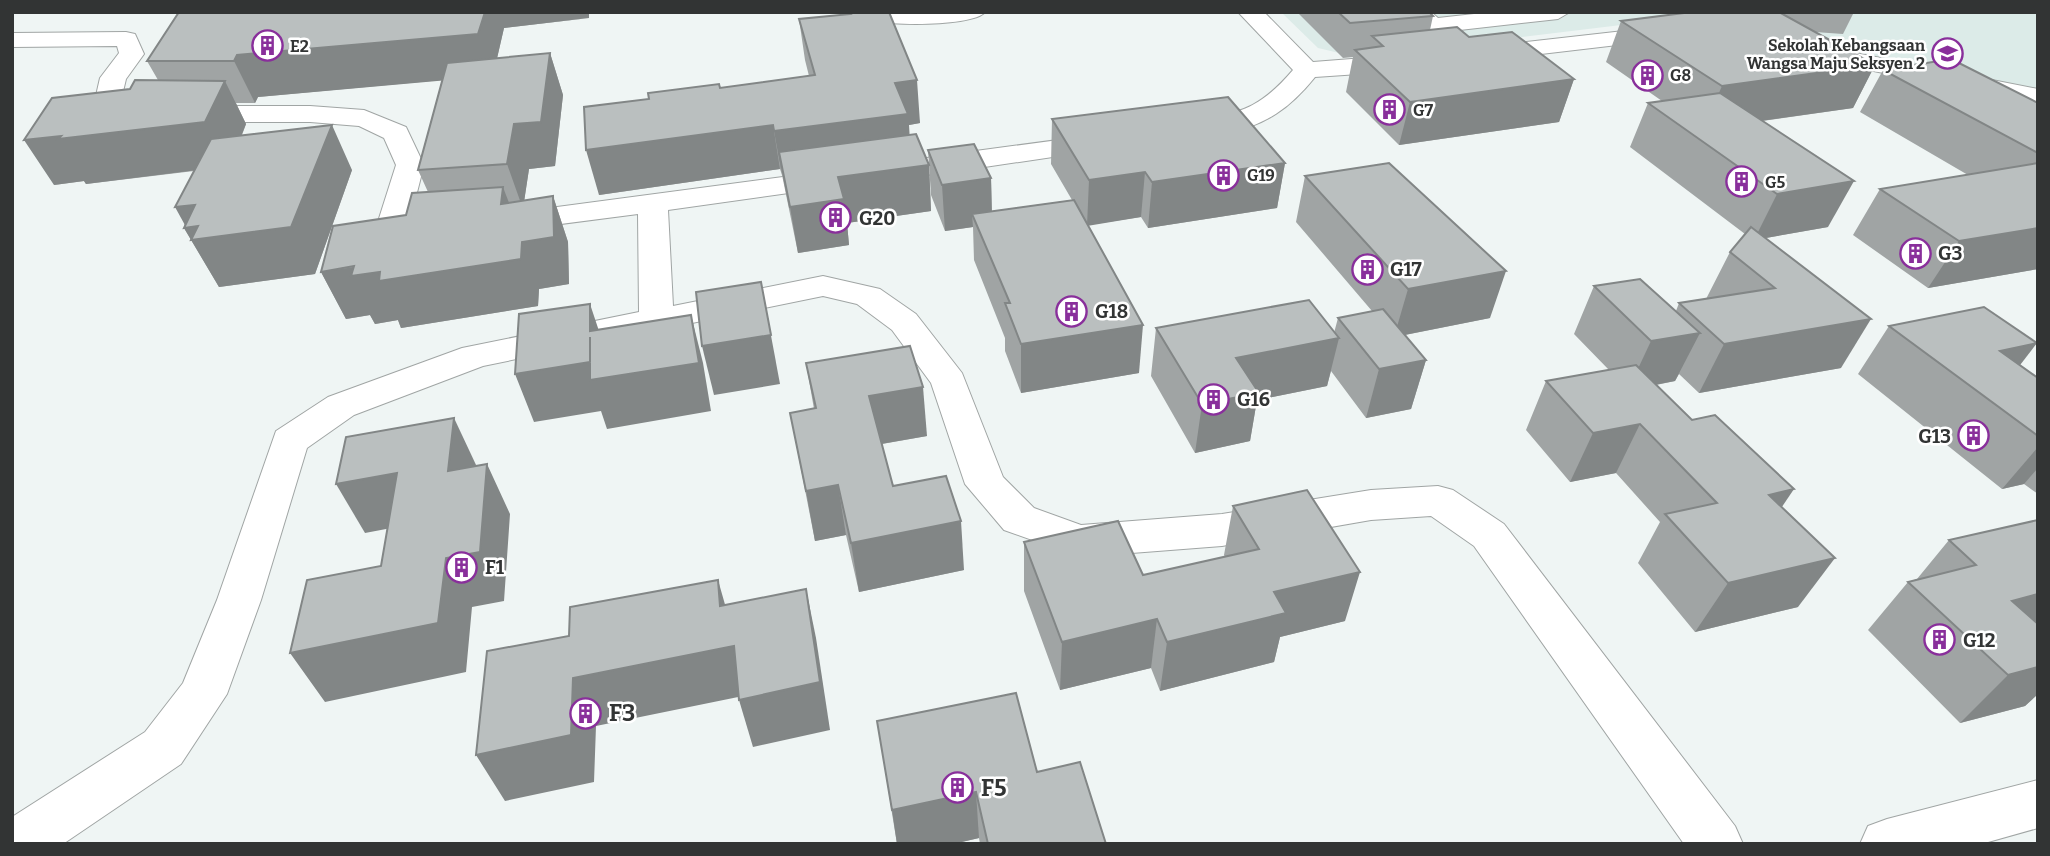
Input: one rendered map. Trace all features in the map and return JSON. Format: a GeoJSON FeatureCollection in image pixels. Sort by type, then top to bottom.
{"type":"FeatureCollection","features":[{"type":"Feature","properties":{"kind":"street"},"geometry":{"type":"LineString","coordinates":[[858,12],[909,18],[973,12]]}},
{"type":"Feature","properties":{"kind":"street"},"geometry":{"type":"LineString","coordinates":[[1250,12],[1307,70]]}},
{"type":"Feature","properties":{"kind":"street"},"geometry":{"type":"LineString","coordinates":[[1417,12],[1433,26],[1558,12]]}},
{"type":"Feature","properties":{"kind":"street"},"geometry":{"type":"LineString","coordinates":[[1460,57],[1692,31]]}},
{"type":"Feature","properties":{"kind":"street"},"geometry":{"type":"LineString","coordinates":[[12,40],[126,39],[132,54],[113,78],[108,100],[118,114],[244,112],[364,118],[396,133],[410,165],[391,231],[653,204],[863,175]]}},
{"type":"Feature","properties":{"kind":"street"},"geometry":{"type":"LineString","coordinates":[[1794,47],[2038,97]]}},
{"type":"Feature","properties":{"kind":"street"},"geometry":{"type":"LineString","coordinates":[[1171,133],[1211,128],[1264,115],[1286,98],[1307,70],[1433,60]]}},
{"type":"Feature","properties":{"kind":"street"},"geometry":{"type":"LineString","coordinates":[[903,170],[1131,138]]}},
{"type":"Feature","properties":{"kind":"street"},"geometry":{"type":"LineString","coordinates":[[653,204],[656,318]]}},
{"type":"Feature","properties":{"kind":"street"},"geometry":{"type":"LineString","coordinates":[[17,844],[163,748],[203,694],[239,600],[290,441],[341,406],[475,356],[823,286],[868,296],[904,322],[949,381],[985,484],[1019,519],[1080,541],[1222,530],[1371,505],[1438,501],[1489,535],[1716,844]]}},
{"type":"Feature","properties":{"kind":"street"},"geometry":{"type":"LineString","coordinates":[[1887,844],[2038,804]]}},
{"type":"Feature","properties":{"kind":"shaded area"},"geometry":{"type":"Polygon","coordinates":[[[1281,12],[2038,14],[2038,91],[1679,18],[1356,57],[1318,48],[1281,12]]]}},
{"type":"Feature","properties":{"kind":"building"},"geometry":{"type":"Polygon","coordinates":[[[179,12],[485,12],[478,34],[237,55],[234,61],[147,61],[179,12]]]}},
{"type":"Feature","properties":{"kind":"building"},"geometry":{"type":"Polygon","coordinates":[[[850,12],[889,12],[917,80],[895,83],[908,114],[774,131],[773,125],[586,150],[584,107],[649,99],[648,93],[719,84],[720,88],[815,75],[799,19],[851,14],[850,12]]]}},
{"type":"Feature","properties":{"kind":"building"},"geometry":{"type":"Polygon","coordinates":[[[1338,12],[1429,12],[1433,16],[1350,23],[1338,12]]]}},
{"type":"Feature","properties":{"kind":"building"},"geometry":{"type":"Polygon","coordinates":[[[1692,12],[1779,12],[1875,65],[1722,86],[1621,21],[1692,12]]]}},
{"type":"Feature","properties":{"kind":"building"},"geometry":{"type":"Polygon","coordinates":[[[1457,27],[1469,37],[1512,32],[1574,79],[1410,102],[1355,50],[1383,46],[1372,36],[1457,27]]]}},
{"type":"Feature","properties":{"kind":"building"},"geometry":{"type":"Polygon","coordinates":[[[550,53],[541,122],[514,124],[507,164],[418,170],[447,63],[550,53]]]}},
{"type":"Feature","properties":{"kind":"building"},"geometry":{"type":"Polygon","coordinates":[[[1951,59],[2038,103],[2038,153],[1883,70],[1951,59]]]}},
{"type":"Feature","properties":{"kind":"building"},"geometry":{"type":"Polygon","coordinates":[[[135,80],[225,81],[205,122],[58,139],[61,136],[24,140],[52,98],[130,89],[135,80]]]}},
{"type":"Feature","properties":{"kind":"building"},"geometry":{"type":"Polygon","coordinates":[[[1720,93],[1854,181],[1777,194],[1648,103],[1720,93]]]}},
{"type":"Feature","properties":{"kind":"building"},"geometry":{"type":"Polygon","coordinates":[[[1228,97],[1285,163],[1152,182],[1145,172],[1089,180],[1052,119],[1228,97]]]}},
{"type":"Feature","properties":{"kind":"building"},"geometry":{"type":"Polygon","coordinates":[[[332,125],[291,227],[191,240],[198,226],[184,228],[195,205],[175,207],[211,139],[332,125]]]}},
{"type":"Feature","properties":{"kind":"building"},"geometry":{"type":"Polygon","coordinates":[[[916,134],[929,165],[838,177],[844,199],[790,207],[779,152],[916,134]]]}},
{"type":"Feature","properties":{"kind":"building"},"geometry":{"type":"Polygon","coordinates":[[[974,144],[991,178],[942,185],[928,150],[974,144]]]}},
{"type":"Feature","properties":{"kind":"building"},"geometry":{"type":"Polygon","coordinates":[[[1389,163],[1506,271],[1408,289],[1305,176],[1389,163]]]}},
{"type":"Feature","properties":{"kind":"building"},"geometry":{"type":"Polygon","coordinates":[[[2038,163],[2038,228],[1959,241],[1880,189],[2038,163]]]}},
{"type":"Feature","properties":{"kind":"building"},"geometry":{"type":"Polygon","coordinates":[[[503,187],[501,204],[553,196],[554,237],[522,242],[521,259],[379,281],[380,272],[351,276],[354,266],[321,272],[333,226],[406,215],[412,193],[503,187]]]}},
{"type":"Feature","properties":{"kind":"building"},"geometry":{"type":"Polygon","coordinates":[[[1074,200],[1143,325],[1021,344],[1005,303],[1010,303],[972,214],[1074,200]]]}},
{"type":"Feature","properties":{"kind":"building"},"geometry":{"type":"Polygon","coordinates":[[[1751,227],[1871,319],[1724,344],[1679,303],[1775,288],[1730,252],[1751,227]]]}},
{"type":"Feature","properties":{"kind":"building"},"geometry":{"type":"Polygon","coordinates":[[[1640,279],[1700,333],[1651,341],[1594,286],[1640,279]]]}},
{"type":"Feature","properties":{"kind":"building"},"geometry":{"type":"Polygon","coordinates":[[[761,282],[771,335],[702,346],[696,292],[761,282]]]}},
{"type":"Feature","properties":{"kind":"building"},"geometry":{"type":"Polygon","coordinates":[[[1309,300],[1339,338],[1236,358],[1259,393],[1202,404],[1156,328],[1309,300]]]}},
{"type":"Feature","properties":{"kind":"building"},"geometry":{"type":"Polygon","coordinates":[[[590,304],[590,331],[691,315],[699,363],[590,380],[590,362],[515,374],[519,314],[590,304]]]}},
{"type":"Feature","properties":{"kind":"building"},"geometry":{"type":"Polygon","coordinates":[[[1984,307],[2037,343],[2000,351],[2038,378],[2038,436],[1889,326],[1984,307]]]}},
{"type":"Feature","properties":{"kind":"building"},"geometry":{"type":"Polygon","coordinates":[[[1383,309],[1426,360],[1379,369],[1338,318],[1383,309]]]}},
{"type":"Feature","properties":{"kind":"building"},"geometry":{"type":"Polygon","coordinates":[[[910,346],[923,387],[869,396],[893,486],[946,476],[961,521],[851,543],[838,485],[806,491],[790,413],[816,408],[806,363],[910,346]]]}},
{"type":"Feature","properties":{"kind":"building"},"geometry":{"type":"Polygon","coordinates":[[[1636,365],[1692,420],[1715,415],[1794,489],[1769,495],[1835,558],[1728,583],[1665,514],[1717,503],[1640,424],[1593,433],[1546,381],[1636,365]]]}},
{"type":"Feature","properties":{"kind":"building"},"geometry":{"type":"Polygon","coordinates":[[[454,418],[448,471],[487,464],[480,552],[446,558],[438,623],[290,653],[307,580],[381,566],[397,473],[336,484],[346,437],[454,418]]]}},
{"type":"Feature","properties":{"kind":"building"},"geometry":{"type":"Polygon","coordinates":[[[1307,490],[1360,572],[1274,592],[1286,613],[1167,642],[1157,619],[1062,642],[1024,542],[1118,521],[1143,575],[1259,549],[1233,506],[1307,490]]]}},
{"type":"Feature","properties":{"kind":"building"},"geometry":{"type":"Polygon","coordinates":[[[2038,520],[2038,594],[2012,601],[2038,624],[2038,667],[2008,675],[1908,582],[1976,565],[1949,540],[2038,520]]]}},
{"type":"Feature","properties":{"kind":"building"},"geometry":{"type":"Polygon","coordinates":[[[718,580],[720,606],[806,589],[820,682],[739,700],[734,646],[573,678],[571,735],[476,755],[487,651],[569,636],[570,607],[718,580]]]}},
{"type":"Feature","properties":{"kind":"building"},"geometry":{"type":"Polygon","coordinates":[[[1016,693],[1037,772],[1080,762],[1106,844],[988,844],[976,792],[892,810],[877,721],[1016,693]]]}},
{"type":"Feature","properties":{"kind":"place","name":"E2"},"geometry":{"type":"Point","coordinates":[267,46]}},
{"type":"Feature","properties":{"kind":"place","name":"Sekolah Kebangsaan Wangsa Maju Seksyen 2"},"geometry":{"type":"Point","coordinates":[1948,54]}},
{"type":"Feature","properties":{"kind":"place","name":"G8"},"geometry":{"type":"Point","coordinates":[1647,75]}},
{"type":"Feature","properties":{"kind":"place","name":"G7"},"geometry":{"type":"Point","coordinates":[1390,110]}},
{"type":"Feature","properties":{"kind":"place","name":"G19"},"geometry":{"type":"Point","coordinates":[1224,175]}},
{"type":"Feature","properties":{"kind":"place","name":"G5"},"geometry":{"type":"Point","coordinates":[1742,182]}},
{"type":"Feature","properties":{"kind":"place","name":"G20"},"geometry":{"type":"Point","coordinates":[836,218]}},
{"type":"Feature","properties":{"kind":"place","name":"G3"},"geometry":{"type":"Point","coordinates":[1915,253]}},
{"type":"Feature","properties":{"kind":"place","name":"G17"},"geometry":{"type":"Point","coordinates":[1367,269]}},
{"type":"Feature","properties":{"kind":"place","name":"G18"},"geometry":{"type":"Point","coordinates":[1072,311]}},
{"type":"Feature","properties":{"kind":"place","name":"G16"},"geometry":{"type":"Point","coordinates":[1214,399]}},
{"type":"Feature","properties":{"kind":"place","name":"G13"},"geometry":{"type":"Point","coordinates":[1974,436]}},
{"type":"Feature","properties":{"kind":"place","name":"F1"},"geometry":{"type":"Point","coordinates":[462,567]}},
{"type":"Feature","properties":{"kind":"place","name":"G12"},"geometry":{"type":"Point","coordinates":[1940,640]}},
{"type":"Feature","properties":{"kind":"place","name":"F3"},"geometry":{"type":"Point","coordinates":[586,713]}},
{"type":"Feature","properties":{"kind":"place","name":"F5"},"geometry":{"type":"Point","coordinates":[958,788]}}]}
